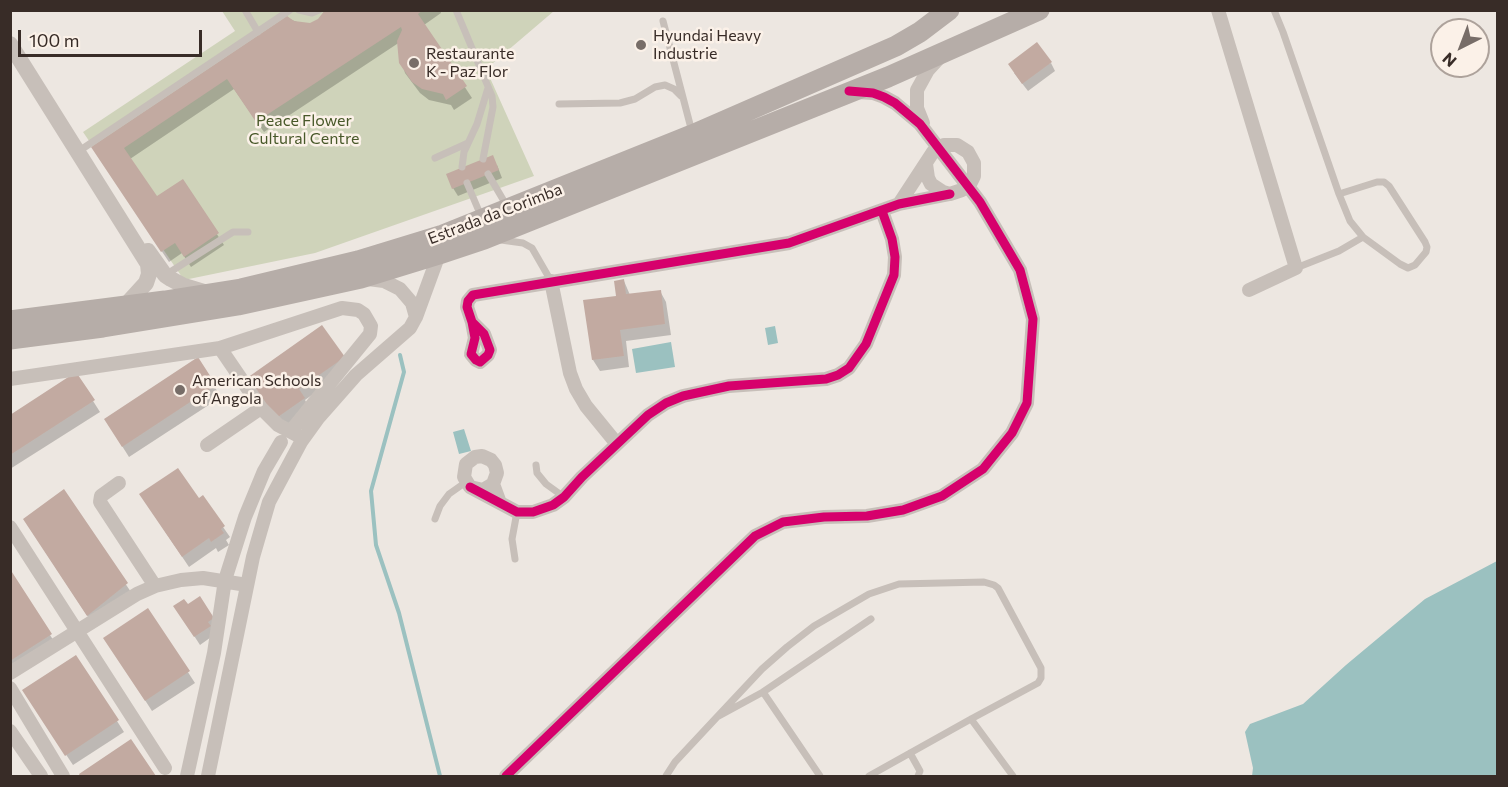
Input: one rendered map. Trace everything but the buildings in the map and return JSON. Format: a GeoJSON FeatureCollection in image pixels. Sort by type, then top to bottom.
{"type":"FeatureCollection","features":[{"type":"Feature","properties":{"kind":"main road","name":"Estrada da Corimba"},"geometry":{"type":"LineString","coordinates":[[10,339],[238,305],[361,278],[439,254],[483,230],[509,210],[692,135],[896,46],[949,10]]}},
{"type":"Feature","properties":{"kind":"main road","name":"Estrada da Corimba"},"geometry":{"type":"LineString","coordinates":[[10,321],[212,294],[358,261],[443,235],[483,230],[699,154],[888,77],[1039,10]]}},
{"type":"Feature","properties":{"kind":"street"},"geometry":{"type":"LineString","coordinates":[[1218,10],[1296,268],[1249,290]]}},
{"type":"Feature","properties":{"kind":"street"},"geometry":{"type":"LineString","coordinates":[[10,44],[148,264],[149,274],[146,283],[124,306]]}},
{"type":"Feature","properties":{"kind":"street"},"geometry":{"type":"LineString","coordinates":[[927,134],[917,108],[916,90],[928,70],[947,49]]}},
{"type":"Feature","properties":{"kind":"street"},"geometry":{"type":"LineString","coordinates":[[507,776],[755,536],[783,522],[894,512],[942,496],[983,469],[1012,433],[1027,402],[1033,319],[1020,270],[969,186],[911,116],[884,97],[873,93],[849,91]]}},
{"type":"Feature","properties":{"kind":"street"},"geometry":{"type":"LineString","coordinates":[[472,322],[467,307],[473,295],[789,243],[899,204],[950,194],[969,186],[975,169],[972,157],[957,145],[950,144],[938,148],[929,157],[899,204]]}},
{"type":"Feature","properties":{"kind":"street"},"geometry":{"type":"LineString","coordinates":[[926,164],[931,184],[950,194]]}},
{"type":"Feature","properties":{"kind":"street"},"geometry":{"type":"LineString","coordinates":[[500,502],[494,484],[497,473],[495,465],[482,456],[476,457],[466,464],[464,470],[468,485],[517,512],[533,513],[553,505],[564,497],[648,415],[683,396],[729,386],[826,379],[849,368],[866,344],[894,275],[895,257],[892,239],[882,211]]}},
{"type":"Feature","properties":{"kind":"street"},"geometry":{"type":"LineString","coordinates":[[134,239],[147,249],[165,275],[184,286],[212,294]]}},
{"type":"Feature","properties":{"kind":"street"},"geometry":{"type":"LineString","coordinates":[[208,777],[253,557],[269,502],[300,444],[319,417],[356,375],[403,335],[416,317],[439,254]]}},
{"type":"Feature","properties":{"kind":"street"},"geometry":{"type":"LineString","coordinates":[[361,278],[384,281],[400,289],[412,303],[416,317]]}},
{"type":"Feature","properties":{"kind":"street"},"geometry":{"type":"LineString","coordinates":[[551,281],[570,373],[576,389],[586,406],[617,444]]}},
{"type":"Feature","properties":{"kind":"street"},"geometry":{"type":"LineString","coordinates":[[10,379],[220,348],[342,308],[358,310],[364,314],[371,326],[370,334],[291,431]]}},
{"type":"Feature","properties":{"kind":"street"},"geometry":{"type":"LineString","coordinates":[[220,348],[261,408],[278,425],[291,431],[300,444]]}},
{"type":"Feature","properties":{"kind":"street"},"geometry":{"type":"LineString","coordinates":[[261,408],[267,426],[281,442],[300,444]]}},
{"type":"Feature","properties":{"kind":"street"},"geometry":{"type":"LineString","coordinates":[[207,445],[261,408]]}},
{"type":"Feature","properties":{"kind":"street"},"geometry":{"type":"LineString","coordinates":[[187,777],[214,652],[225,580],[245,517],[264,471],[281,442]]}},
{"type":"Feature","properties":{"kind":"street"},"geometry":{"type":"LineString","coordinates":[[119,483],[101,496],[100,502],[155,586]]}},
{"type":"Feature","properties":{"kind":"street"},"geometry":{"type":"LineString","coordinates":[[468,485],[483,490],[494,484]]}},
{"type":"Feature","properties":{"kind":"street"},"geometry":{"type":"LineString","coordinates":[[10,527],[165,768]]}},
{"type":"Feature","properties":{"kind":"street"},"geometry":{"type":"LineString","coordinates":[[10,673],[137,594],[155,586],[203,578],[247,585]]}},
{"type":"Feature","properties":{"kind":"street"},"geometry":{"type":"LineString","coordinates":[[10,688],[63,777]]}},
{"type":"Feature","properties":{"kind":"street"},"geometry":{"type":"LineString","coordinates":[[10,731],[41,777]]}},
{"type":"Feature","properties":{"kind":"lane"},"geometry":{"type":"LineString","coordinates":[[245,10],[258,32]]}},
{"type":"Feature","properties":{"kind":"lane"},"geometry":{"type":"LineString","coordinates":[[79,151],[290,10]]}},
{"type":"Feature","properties":{"kind":"lane"},"geometry":{"type":"LineString","coordinates":[[299,10],[312,14],[319,10]]}},
{"type":"Feature","properties":{"kind":"lane"},"geometry":{"type":"LineString","coordinates":[[456,10],[492,96],[493,107],[483,159]]}},
{"type":"Feature","properties":{"kind":"lane"},"geometry":{"type":"LineString","coordinates":[[1274,10],[1339,194],[1350,221],[1363,237],[1408,268],[1426,252],[1427,247],[1389,186],[1384,182],[1377,182],[1339,194]]}},
{"type":"Feature","properties":{"kind":"lane"},"geometry":{"type":"LineString","coordinates":[[663,21],[692,135]]}},
{"type":"Feature","properties":{"kind":"lane"},"geometry":{"type":"LineString","coordinates":[[559,104],[620,103],[634,99],[655,87],[665,85],[675,89],[681,96]]}},
{"type":"Feature","properties":{"kind":"lane"},"geometry":{"type":"LineString","coordinates":[[462,167],[464,152],[488,88]]}},
{"type":"Feature","properties":{"kind":"lane"},"geometry":{"type":"LineString","coordinates":[[435,158],[468,143]]}},
{"type":"Feature","properties":{"kind":"lane"},"geometry":{"type":"LineString","coordinates":[[488,174],[509,210]]}},
{"type":"Feature","properties":{"kind":"lane"},"geometry":{"type":"LineString","coordinates":[[467,183],[483,230],[532,248],[551,281]]}},
{"type":"Feature","properties":{"kind":"lane"},"geometry":{"type":"LineString","coordinates":[[165,275],[233,232],[248,232]]}},
{"type":"Feature","properties":{"kind":"lane"},"geometry":{"type":"LineString","coordinates":[[1296,268],[1339,251],[1363,237]]}},
{"type":"Feature","properties":{"kind":"lane"},"geometry":{"type":"LineString","coordinates":[[536,465],[537,474],[564,497]]}},
{"type":"Feature","properties":{"kind":"lane"},"geometry":{"type":"LineString","coordinates":[[435,519],[440,506],[449,494],[468,485]]}},
{"type":"Feature","properties":{"kind":"lane"},"geometry":{"type":"LineString","coordinates":[[515,559],[512,539],[517,512]]}},
{"type":"Feature","properties":{"kind":"lane"},"geometry":{"type":"LineString","coordinates":[[666,777],[675,762],[762,669],[814,626],[869,594],[898,584],[984,582],[998,588],[1041,668],[1042,674],[1038,683],[971,718],[869,777]]}},
{"type":"Feature","properties":{"kind":"lane"},"geometry":{"type":"LineString","coordinates":[[717,717],[764,692],[871,619]]}},
{"type":"Feature","properties":{"kind":"lane"},"geometry":{"type":"LineString","coordinates":[[764,692],[820,777]]}},
{"type":"Feature","properties":{"kind":"lane"},"geometry":{"type":"LineString","coordinates":[[971,718],[1013,777]]}},
{"type":"Feature","properties":{"kind":"lane"},"geometry":{"type":"LineString","coordinates":[[910,753],[920,771],[918,777]]}},
{"type":"Feature","properties":{"kind":"green space","name":"Peace Flower Cultural Centre"},"geometry":{"type":"Polygon","coordinates":[[[222,11],[554,11],[486,69],[534,176],[315,253],[184,280],[83,132],[235,31],[222,11]]]}},
{"type":"Feature","properties":{"kind":"water"},"geometry":{"type":"Polygon","coordinates":[[[775,326],[778,343],[768,345],[765,328],[775,326]]]}},
{"type":"Feature","properties":{"kind":"water"},"geometry":{"type":"Polygon","coordinates":[[[671,342],[675,367],[636,373],[632,349],[671,342]]]}},
{"type":"Feature","properties":{"kind":"water"},"geometry":{"type":"Polygon","coordinates":[[[464,429],[471,451],[459,454],[453,432],[464,429]]]}},
{"type":"Feature","properties":{"kind":"water"},"geometry":{"type":"Polygon","coordinates":[[[1497,561],[1497,776],[1252,776],[1253,768],[1245,732],[1250,724],[1303,704],[1425,599],[1497,561]]]}},
{"type":"Feature","properties":{"kind":"waterway"},"geometry":{"type":"LineString","coordinates":[[400,355],[404,372],[371,491],[376,545],[399,613],[440,776]]}},
{"type":"Feature","properties":{"kind":"cycle path"},"geometry":{"type":"LineString","coordinates":[[506,776],[755,536],[783,522],[824,517],[867,516],[903,510],[942,496],[983,469],[1012,433],[1027,403],[1033,319],[1020,270],[980,202],[920,124],[895,103],[884,97],[873,93],[849,91]]}},
{"type":"Feature","properties":{"kind":"cycle path"},"geometry":{"type":"LineString","coordinates":[[472,322],[475,338],[471,354],[480,362],[490,350],[484,334],[472,322],[467,307],[473,295],[789,243],[899,204],[950,194]]}},
{"type":"Feature","properties":{"kind":"cycle path"},"geometry":{"type":"LineString","coordinates":[[470,487],[517,512],[533,512],[553,505],[564,497],[648,415],[666,403],[683,396],[729,386],[826,379],[849,368],[866,344],[894,275],[895,257],[892,239],[882,211]]}},
{"type":"Feature","properties":{"kind":"place","name":"Hyundai Heavy Industrie"},"geometry":{"type":"Point","coordinates":[641,45]}},
{"type":"Feature","properties":{"kind":"place","name":"Restaurante K - Paz Flor"},"geometry":{"type":"Point","coordinates":[414,63]}},
{"type":"Feature","properties":{"kind":"place","name":"American Schools of Angola"},"geometry":{"type":"Point","coordinates":[180,390]}}]}
